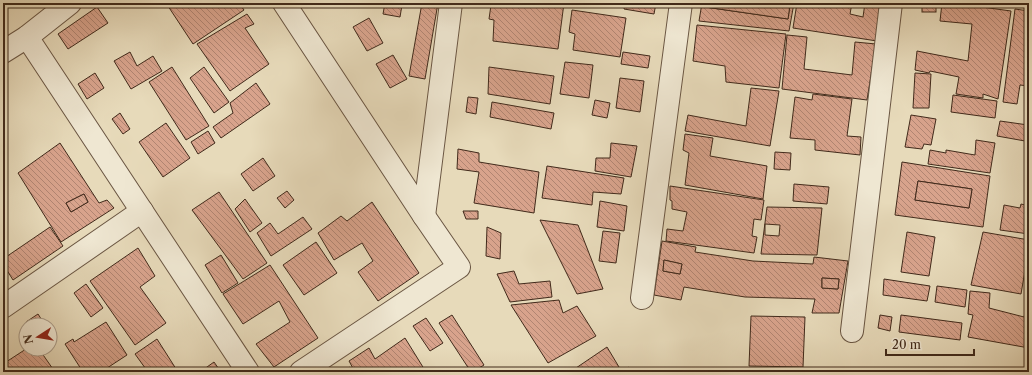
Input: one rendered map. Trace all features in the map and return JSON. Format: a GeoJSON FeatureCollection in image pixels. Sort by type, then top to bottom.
{"type":"FeatureCollection","features":[{"type":"Feature","properties":{"kind":"street"},"geometry":{"type":"LineString","coordinates":[[3,52],[27,37],[70,3]]}},
{"type":"Feature","properties":{"kind":"street"},"geometry":{"type":"LineString","coordinates":[[284,3],[459,268],[301,372]]}},
{"type":"Feature","properties":{"kind":"street"},"geometry":{"type":"LineString","coordinates":[[424,216],[451,3]]}},
{"type":"Feature","properties":{"kind":"street"},"geometry":{"type":"LineString","coordinates":[[642,298],[681,3]]}},
{"type":"Feature","properties":{"kind":"street"},"geometry":{"type":"LineString","coordinates":[[852,330],[892,3]]}},
{"type":"Feature","properties":{"kind":"street"},"geometry":{"type":"LineString","coordinates":[[27,37],[248,372]]}},
{"type":"Feature","properties":{"kind":"street"},"geometry":{"type":"LineString","coordinates":[[3,307],[142,211]]}},
{"type":"Feature","properties":{"kind":"building"},"geometry":{"type":"Polygon","coordinates":[[[166,3],[239,3],[244,10],[193,44],[166,3]]]}},
{"type":"Feature","properties":{"kind":"building"},"geometry":{"type":"Polygon","coordinates":[[[385,3],[417,3],[416,7],[402,5],[400,17],[383,14],[385,3]]]}},
{"type":"Feature","properties":{"kind":"building"},"geometry":{"type":"Polygon","coordinates":[[[422,3],[438,3],[425,79],[409,76],[422,3]]]}},
{"type":"Feature","properties":{"kind":"building"},"geometry":{"type":"Polygon","coordinates":[[[474,3],[564,3],[558,49],[493,41],[494,20],[489,19],[491,5],[474,3]]]}},
{"type":"Feature","properties":{"kind":"building"},"geometry":{"type":"Polygon","coordinates":[[[625,3],[656,3],[654,14],[624,9],[625,3]]]}},
{"type":"Feature","properties":{"kind":"building"},"geometry":{"type":"Polygon","coordinates":[[[702,3],[705,3],[705,7],[788,19],[790,5],[773,3],[794,3],[789,31],[699,21],[702,3]]]}},
{"type":"Feature","properties":{"kind":"building"},"geometry":{"type":"Polygon","coordinates":[[[705,3],[773,3],[790,5],[788,19],[705,7],[705,3]]]}},
{"type":"Feature","properties":{"kind":"building"},"geometry":{"type":"Polygon","coordinates":[[[797,3],[852,3],[850,14],[863,17],[865,3],[882,3],[877,41],[793,28],[797,3]]]}},
{"type":"Feature","properties":{"kind":"building"},"geometry":{"type":"Polygon","coordinates":[[[922,3],[936,3],[936,12],[922,12],[922,3]]]}},
{"type":"Feature","properties":{"kind":"building"},"geometry":{"type":"Polygon","coordinates":[[[942,3],[953,3],[1011,11],[998,99],[983,94],[983,98],[956,94],[959,77],[930,71],[929,73],[915,70],[917,51],[968,61],[972,24],[940,21],[942,3]]]}},
{"type":"Feature","properties":{"kind":"building"},"geometry":{"type":"Polygon","coordinates":[[[97,7],[108,23],[68,49],[58,34],[97,7]]]}},
{"type":"Feature","properties":{"kind":"building"},"geometry":{"type":"Polygon","coordinates":[[[1015,9],[1029,11],[1029,86],[1020,85],[1017,104],[1003,102],[1015,9]]]}},
{"type":"Feature","properties":{"kind":"building"},"geometry":{"type":"Polygon","coordinates":[[[572,10],[626,18],[620,57],[573,50],[575,34],[569,32],[572,10]]]}},
{"type":"Feature","properties":{"kind":"building"},"geometry":{"type":"Polygon","coordinates":[[[247,14],[254,24],[245,28],[269,64],[230,91],[197,44],[247,14]]]}},
{"type":"Feature","properties":{"kind":"building"},"geometry":{"type":"Polygon","coordinates":[[[369,18],[383,43],[367,51],[353,27],[369,18]]]}},
{"type":"Feature","properties":{"kind":"building"},"geometry":{"type":"Polygon","coordinates":[[[697,25],[786,34],[779,88],[726,82],[725,66],[693,61],[697,25]]]}},
{"type":"Feature","properties":{"kind":"building"},"geometry":{"type":"Polygon","coordinates":[[[787,35],[807,37],[804,69],[852,75],[855,42],[876,44],[867,100],[782,89],[787,35]]]}},
{"type":"Feature","properties":{"kind":"building"},"geometry":{"type":"Polygon","coordinates":[[[130,52],[137,66],[153,56],[162,71],[131,89],[114,61],[130,52]]]}},
{"type":"Feature","properties":{"kind":"building"},"geometry":{"type":"Polygon","coordinates":[[[623,52],[650,56],[648,68],[621,64],[623,52]]]}},
{"type":"Feature","properties":{"kind":"building"},"geometry":{"type":"Polygon","coordinates":[[[393,55],[407,79],[390,88],[376,64],[393,55]]]}},
{"type":"Feature","properties":{"kind":"building"},"geometry":{"type":"Polygon","coordinates":[[[565,62],[593,65],[589,98],[560,94],[565,62]]]}},
{"type":"Feature","properties":{"kind":"building"},"geometry":{"type":"Polygon","coordinates":[[[172,67],[209,126],[186,140],[149,82],[172,67]]]}},
{"type":"Feature","properties":{"kind":"building"},"geometry":{"type":"Polygon","coordinates":[[[204,67],[229,102],[214,113],[190,78],[204,67]]]}},
{"type":"Feature","properties":{"kind":"building"},"geometry":{"type":"Polygon","coordinates":[[[489,67],[554,76],[550,104],[488,94],[489,67]]]}},
{"type":"Feature","properties":{"kind":"building"},"geometry":{"type":"Polygon","coordinates":[[[95,73],[104,88],[87,99],[78,84],[95,73]]]}},
{"type":"Feature","properties":{"kind":"building"},"geometry":{"type":"Polygon","coordinates":[[[915,73],[931,74],[929,108],[913,108],[915,73]]]}},
{"type":"Feature","properties":{"kind":"building"},"geometry":{"type":"Polygon","coordinates":[[[620,78],[644,81],[640,112],[616,108],[620,78]]]}},
{"type":"Feature","properties":{"kind":"building"},"geometry":{"type":"Polygon","coordinates":[[[256,83],[270,104],[221,138],[213,127],[233,113],[230,103],[256,83]]]}},
{"type":"Feature","properties":{"kind":"building"},"geometry":{"type":"Polygon","coordinates":[[[751,88],[779,91],[770,146],[685,131],[688,115],[746,126],[751,88]]]}},
{"type":"Feature","properties":{"kind":"building"},"geometry":{"type":"Polygon","coordinates":[[[813,94],[852,99],[847,136],[861,137],[860,155],[815,150],[815,140],[790,138],[795,97],[812,100],[813,94]]]}},
{"type":"Feature","properties":{"kind":"building"},"geometry":{"type":"Polygon","coordinates":[[[953,95],[997,101],[995,118],[951,112],[953,95]]]}},
{"type":"Feature","properties":{"kind":"building"},"geometry":{"type":"Polygon","coordinates":[[[468,97],[478,98],[476,114],[466,112],[468,97]]]}},
{"type":"Feature","properties":{"kind":"building"},"geometry":{"type":"Polygon","coordinates":[[[595,100],[610,103],[607,118],[592,115],[595,100]]]}},
{"type":"Feature","properties":{"kind":"building"},"geometry":{"type":"Polygon","coordinates":[[[492,102],[554,113],[551,129],[490,117],[492,102]]]}},
{"type":"Feature","properties":{"kind":"building"},"geometry":{"type":"Polygon","coordinates":[[[120,113],[130,129],[123,134],[112,119],[120,113]]]}},
{"type":"Feature","properties":{"kind":"building"},"geometry":{"type":"Polygon","coordinates":[[[911,115],[936,119],[931,145],[924,144],[922,149],[905,147],[911,115]]]}},
{"type":"Feature","properties":{"kind":"building"},"geometry":{"type":"Polygon","coordinates":[[[1000,121],[1028,125],[1025,141],[997,136],[1000,121]]]}},
{"type":"Feature","properties":{"kind":"building"},"geometry":{"type":"Polygon","coordinates":[[[166,123],[190,158],[163,177],[139,142],[166,123]]]}},
{"type":"Feature","properties":{"kind":"building"},"geometry":{"type":"Polygon","coordinates":[[[208,131],[215,143],[198,154],[191,142],[208,131]]]}},
{"type":"Feature","properties":{"kind":"building"},"geometry":{"type":"Polygon","coordinates":[[[685,134],[713,138],[710,156],[767,166],[763,199],[685,185],[689,153],[683,150],[685,134]]]}},
{"type":"Feature","properties":{"kind":"building"},"geometry":{"type":"Polygon","coordinates":[[[976,140],[995,143],[990,173],[928,164],[930,150],[946,153],[946,150],[975,155],[976,140]]]}},
{"type":"Feature","properties":{"kind":"building"},"geometry":{"type":"Polygon","coordinates":[[[60,143],[99,203],[107,200],[114,208],[61,242],[18,173],[60,143]],[[84,194],[66,203],[71,212],[88,202],[84,194]]]}},
{"type":"Feature","properties":{"kind":"building"},"geometry":{"type":"Polygon","coordinates":[[[611,143],[637,146],[631,177],[595,171],[596,158],[610,158],[611,143]]]}},
{"type":"Feature","properties":{"kind":"building"},"geometry":{"type":"Polygon","coordinates":[[[458,149],[479,153],[479,162],[539,172],[534,213],[474,203],[479,172],[457,169],[458,149]]]}},
{"type":"Feature","properties":{"kind":"building"},"geometry":{"type":"Polygon","coordinates":[[[775,152],[791,153],[790,170],[774,169],[775,152]]]}},
{"type":"Feature","properties":{"kind":"building"},"geometry":{"type":"Polygon","coordinates":[[[263,158],[275,176],[253,191],[241,174],[263,158]]]}},
{"type":"Feature","properties":{"kind":"building"},"geometry":{"type":"Polygon","coordinates":[[[902,162],[990,176],[983,227],[895,215],[902,162]],[[918,181],[915,200],[969,208],[972,189],[918,181]]]}},
{"type":"Feature","properties":{"kind":"building"},"geometry":{"type":"Polygon","coordinates":[[[547,166],[624,178],[621,194],[593,192],[592,205],[542,198],[547,166]]]}},
{"type":"Feature","properties":{"kind":"building"},"geometry":{"type":"Polygon","coordinates":[[[918,181],[972,189],[969,208],[915,200],[918,181]]]}},
{"type":"Feature","properties":{"kind":"building"},"geometry":{"type":"Polygon","coordinates":[[[794,184],[829,187],[827,204],[793,201],[794,184]]]}},
{"type":"Feature","properties":{"kind":"building"},"geometry":{"type":"Polygon","coordinates":[[[670,186],[764,200],[761,220],[754,219],[752,236],[757,237],[754,253],[666,241],[667,229],[683,231],[687,212],[672,209],[672,201],[670,200],[670,186]]]}},
{"type":"Feature","properties":{"kind":"building"},"geometry":{"type":"Polygon","coordinates":[[[287,191],[294,200],[285,208],[277,198],[287,191]]]}},
{"type":"Feature","properties":{"kind":"building"},"geometry":{"type":"Polygon","coordinates":[[[219,192],[267,263],[243,279],[192,210],[219,192]]]}},
{"type":"Feature","properties":{"kind":"building"},"geometry":{"type":"Polygon","coordinates":[[[84,194],[88,202],[71,212],[66,203],[84,194]]]}},
{"type":"Feature","properties":{"kind":"building"},"geometry":{"type":"Polygon","coordinates":[[[245,199],[262,223],[250,232],[235,209],[245,199]]]}},
{"type":"Feature","properties":{"kind":"building"},"geometry":{"type":"Polygon","coordinates":[[[600,201],[627,206],[624,231],[597,227],[600,201]]]}},
{"type":"Feature","properties":{"kind":"building"},"geometry":{"type":"Polygon","coordinates":[[[372,202],[419,273],[378,301],[358,272],[373,261],[362,243],[334,260],[318,233],[341,216],[347,221],[372,202]]]}},
{"type":"Feature","properties":{"kind":"building"},"geometry":{"type":"Polygon","coordinates":[[[1021,204],[1029,206],[1029,234],[1000,230],[1004,205],[1020,208],[1021,204]]]}},
{"type":"Feature","properties":{"kind":"building"},"geometry":{"type":"Polygon","coordinates":[[[767,207],[822,208],[817,255],[761,254],[767,207]],[[765,224],[765,235],[779,236],[780,225],[765,224]]]}},
{"type":"Feature","properties":{"kind":"building"},"geometry":{"type":"Polygon","coordinates":[[[463,211],[478,211],[478,219],[466,219],[463,211]]]}},
{"type":"Feature","properties":{"kind":"building"},"geometry":{"type":"Polygon","coordinates":[[[303,217],[312,229],[271,256],[257,233],[270,223],[278,234],[303,217]]]}},
{"type":"Feature","properties":{"kind":"building"},"geometry":{"type":"Polygon","coordinates":[[[540,220],[578,225],[603,289],[577,294],[540,220]]]}},
{"type":"Feature","properties":{"kind":"building"},"geometry":{"type":"Polygon","coordinates":[[[50,227],[63,246],[13,280],[3,264],[3,259],[50,227]]]}},
{"type":"Feature","properties":{"kind":"building"},"geometry":{"type":"Polygon","coordinates":[[[487,227],[501,233],[500,259],[486,256],[487,227]]]}},
{"type":"Feature","properties":{"kind":"building"},"geometry":{"type":"Polygon","coordinates":[[[603,231],[620,233],[616,263],[599,261],[603,231]]]}},
{"type":"Feature","properties":{"kind":"building"},"geometry":{"type":"Polygon","coordinates":[[[907,232],[935,237],[929,276],[901,272],[907,232]]]}},
{"type":"Feature","properties":{"kind":"building"},"geometry":{"type":"Polygon","coordinates":[[[983,232],[1029,240],[1021,294],[971,285],[983,232]]]}},
{"type":"Feature","properties":{"kind":"building"},"geometry":{"type":"Polygon","coordinates":[[[662,241],[696,247],[695,252],[753,261],[813,264],[814,257],[848,261],[839,313],[812,313],[815,299],[745,297],[684,287],[681,300],[654,295],[662,241]],[[664,260],[663,271],[680,274],[682,264],[664,260]],[[822,278],[822,288],[838,289],[839,279],[822,278]]]}},
{"type":"Feature","properties":{"kind":"building"},"geometry":{"type":"Polygon","coordinates":[[[316,242],[337,273],[304,295],[283,265],[316,242]]]}},
{"type":"Feature","properties":{"kind":"building"},"geometry":{"type":"Polygon","coordinates":[[[138,248],[155,276],[140,287],[166,323],[135,345],[90,281],[138,248]]]}},
{"type":"Feature","properties":{"kind":"building"},"geometry":{"type":"Polygon","coordinates":[[[221,255],[238,283],[222,293],[205,265],[221,255]]]}},
{"type":"Feature","properties":{"kind":"building"},"geometry":{"type":"Polygon","coordinates":[[[664,260],[682,264],[680,274],[663,271],[664,260]]]}},
{"type":"Feature","properties":{"kind":"building"},"geometry":{"type":"Polygon","coordinates":[[[270,265],[318,338],[274,367],[256,344],[290,322],[279,301],[243,324],[223,294],[270,265]]]}},
{"type":"Feature","properties":{"kind":"building"},"geometry":{"type":"Polygon","coordinates":[[[514,271],[519,284],[550,281],[552,297],[510,302],[497,274],[514,271]]]}},
{"type":"Feature","properties":{"kind":"building"},"geometry":{"type":"Polygon","coordinates":[[[822,278],[839,279],[838,289],[822,288],[822,278]]]}},
{"type":"Feature","properties":{"kind":"building"},"geometry":{"type":"Polygon","coordinates":[[[884,279],[930,286],[927,301],[883,295],[884,279]]]}},
{"type":"Feature","properties":{"kind":"building"},"geometry":{"type":"Polygon","coordinates":[[[86,284],[103,308],[91,317],[74,293],[86,284]]]}},
{"type":"Feature","properties":{"kind":"building"},"geometry":{"type":"Polygon","coordinates":[[[937,286],[967,290],[965,307],[935,302],[937,286]]]}},
{"type":"Feature","properties":{"kind":"building"},"geometry":{"type":"Polygon","coordinates":[[[970,291],[990,293],[989,308],[1024,317],[1029,296],[1029,348],[968,337],[973,315],[968,314],[970,291]]]}},
{"type":"Feature","properties":{"kind":"building"},"geometry":{"type":"Polygon","coordinates":[[[559,300],[563,313],[577,306],[596,336],[548,363],[511,305],[559,300]]]}},
{"type":"Feature","properties":{"kind":"building"},"geometry":{"type":"Polygon","coordinates":[[[452,315],[484,365],[473,372],[471,372],[439,323],[452,315]]]}},
{"type":"Feature","properties":{"kind":"building"},"geometry":{"type":"Polygon","coordinates":[[[880,315],[892,317],[890,331],[878,328],[880,315]]]}},
{"type":"Feature","properties":{"kind":"building"},"geometry":{"type":"Polygon","coordinates":[[[901,315],[962,323],[960,340],[899,332],[901,315]]]}},
{"type":"Feature","properties":{"kind":"building"},"geometry":{"type":"Polygon","coordinates":[[[751,316],[805,317],[803,367],[749,366],[751,316]]]}},
{"type":"Feature","properties":{"kind":"building"},"geometry":{"type":"Polygon","coordinates":[[[426,318],[443,343],[430,351],[413,326],[426,318]]]}},
{"type":"Feature","properties":{"kind":"building"},"geometry":{"type":"Polygon","coordinates":[[[106,322],[127,355],[101,372],[83,372],[65,344],[73,339],[74,342],[106,322]]]}},
{"type":"Feature","properties":{"kind":"building"},"geometry":{"type":"Polygon","coordinates":[[[405,338],[426,372],[355,372],[349,361],[369,348],[375,359],[405,338]]]}},
{"type":"Feature","properties":{"kind":"building"},"geometry":{"type":"Polygon","coordinates":[[[157,339],[178,372],[148,372],[135,354],[157,339]]]}},
{"type":"Feature","properties":{"kind":"building"},"geometry":{"type":"Polygon","coordinates":[[[607,347],[622,372],[578,372],[576,368],[607,347]]]}},
{"type":"Feature","properties":{"kind":"building"},"geometry":{"type":"Polygon","coordinates":[[[18,354],[18,357],[45,357],[55,372],[3,372],[3,364],[18,354]]]}},
{"type":"Feature","properties":{"kind":"building"},"geometry":{"type":"Polygon","coordinates":[[[214,362],[221,372],[200,372],[214,362]]]}},
{"type":"Feature","properties":{"kind":"building"},"geometry":{"type":"Polygon","coordinates":[[[350,367],[354,372],[342,372],[350,367]]]}},
{"type":"Feature","properties":{"kind":"building"},"geometry":{"type":"Polygon","coordinates":[[[629,367],[633,372],[622,372],[629,367]]]}}]}
